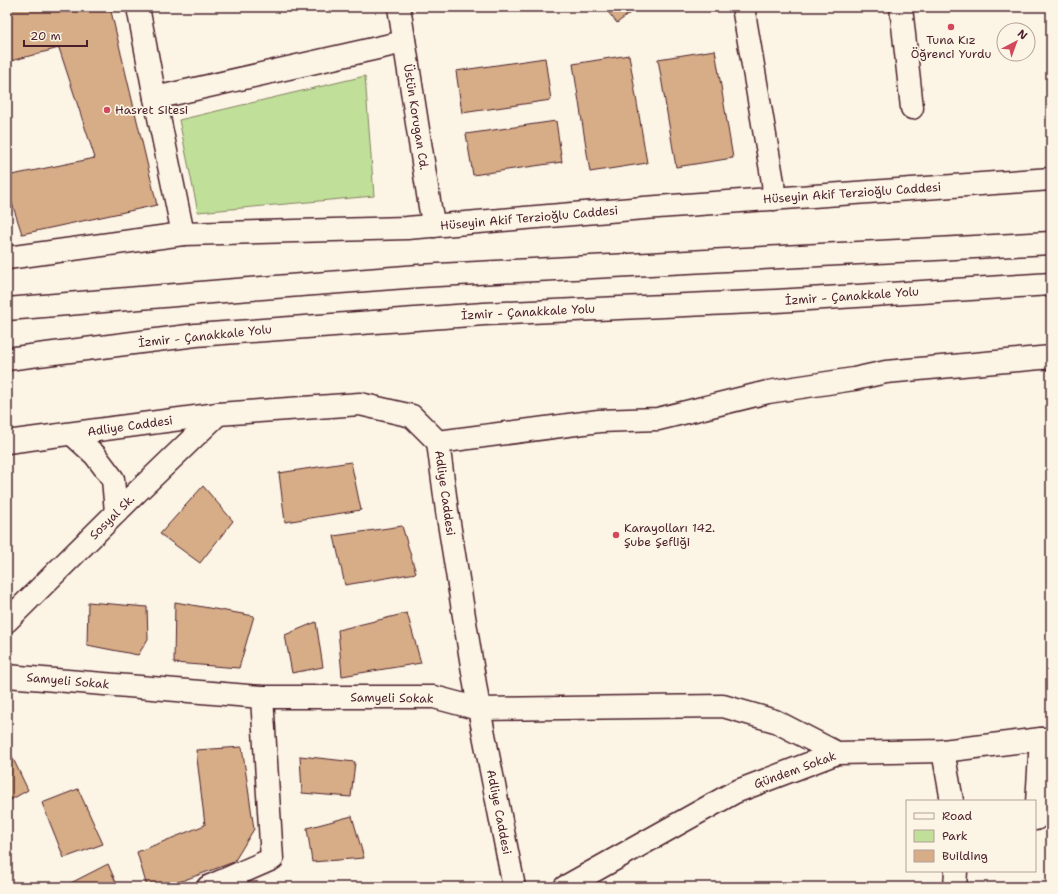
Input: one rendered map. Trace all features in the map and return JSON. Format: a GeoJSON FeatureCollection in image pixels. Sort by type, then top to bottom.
{"type":"FeatureCollection","features":[{"type":"Feature","properties":{"kind":"main road"},"geometry":{"type":"LineString","coordinates":[[138,7],[183,234]]}},
{"type":"Feature","properties":{"kind":"main road","name":"Üstün Korugan Cd."},"geometry":{"type":"LineString","coordinates":[[399,7],[434,226]]}},
{"type":"Feature","properties":{"kind":"main road"},"geometry":{"type":"LineString","coordinates":[[743,7],[774,199]]}},
{"type":"Feature","properties":{"kind":"main road"},"geometry":{"type":"LineString","coordinates":[[901,7],[912,108]]}},
{"type":"Feature","properties":{"kind":"main road"},"geometry":{"type":"LineString","coordinates":[[155,98],[404,42]]}},
{"type":"Feature","properties":{"kind":"main road","name":"Hüseyin Akif Terzioğlu Caddesi"},"geometry":{"type":"LineString","coordinates":[[7,258],[183,234],[406,228],[636,209],[1051,179]]}},
{"type":"Feature","properties":{"kind":"main road"},"geometry":{"type":"LineString","coordinates":[[7,310],[216,291],[419,276],[1051,243]]}},
{"type":"Feature","properties":{"kind":"main road","name":"İzmir - Çanakkale Yolu"},"geometry":{"type":"LineString","coordinates":[[7,359],[196,335],[484,314],[776,301],[1051,284]]}},
{"type":"Feature","properties":{"kind":"main road"},"geometry":{"type":"LineString","coordinates":[[438,442],[598,421],[658,419],[768,392],[854,379],[886,372],[1051,357]]}},
{"type":"Feature","properties":{"kind":"main road","name":"Adliye Caddesi"},"geometry":{"type":"LineString","coordinates":[[7,442],[218,414],[360,404],[412,416],[438,442],[447,511],[479,709],[514,887]]}},
{"type":"Feature","properties":{"kind":"main road","name":"Sosyal Sk."},"geometry":{"type":"LineString","coordinates":[[7,622],[116,512],[218,414]]}},
{"type":"Feature","properties":{"kind":"main road"},"geometry":{"type":"LineString","coordinates":[[72,434],[95,455],[113,479],[116,512]]}},
{"type":"Feature","properties":{"kind":"main road","name":"Samyeli Sokak"},"geometry":{"type":"LineString","coordinates":[[7,676],[262,697],[434,697],[479,709],[724,706],[775,721],[838,753]]}},
{"type":"Feature","properties":{"kind":"main road"},"geometry":{"type":"LineString","coordinates":[[208,887],[272,859],[262,697]]}},
{"type":"Feature","properties":{"kind":"main road"},"geometry":{"type":"LineString","coordinates":[[1041,819],[1046,739]]}},
{"type":"Feature","properties":{"kind":"main road","name":"Gündem Sokak"},"geometry":{"type":"LineString","coordinates":[[565,887],[734,792],[838,753],[943,751],[1046,739]]}},
{"type":"Feature","properties":{"kind":"main road"},"geometry":{"type":"LineString","coordinates":[[943,751],[952,800]]}},
{"type":"Feature","properties":{"kind":"main road"},"geometry":{"type":"LineString","coordinates":[[955,887],[956,872]]}},
{"type":"Feature","properties":{"kind":"green space"},"geometry":{"type":"Polygon","coordinates":[[[365,76],[374,196],[198,212],[179,120],[365,76]]]}},
{"type":"Feature","properties":{"kind":"building","name":"Hasret Sitesi"},"geometry":{"type":"Polygon","coordinates":[[[7,7],[110,7],[157,205],[22,234],[7,188],[7,176],[95,158],[59,48],[7,62],[7,7]]]}},
{"type":"Feature","properties":{"kind":"building"},"geometry":{"type":"Polygon","coordinates":[[[604,7],[638,7],[617,23],[604,7]]]}},
{"type":"Feature","properties":{"kind":"building"},"geometry":{"type":"Polygon","coordinates":[[[715,50],[733,158],[676,167],[658,59],[715,50]]]}},
{"type":"Feature","properties":{"kind":"building"},"geometry":{"type":"Polygon","coordinates":[[[629,55],[647,163],[590,172],[573,64],[629,55]]]}},
{"type":"Feature","properties":{"kind":"building"},"geometry":{"type":"Polygon","coordinates":[[[545,58],[551,100],[462,113],[456,71],[545,58]]]}},
{"type":"Feature","properties":{"kind":"building"},"geometry":{"type":"Polygon","coordinates":[[[556,121],[562,162],[473,175],[466,134],[556,121]]]}},
{"type":"Feature","properties":{"kind":"building"},"geometry":{"type":"Polygon","coordinates":[[[351,462],[361,510],[285,522],[279,473],[351,462]]]}},
{"type":"Feature","properties":{"kind":"building"},"geometry":{"type":"Polygon","coordinates":[[[203,486],[233,521],[200,563],[160,534],[203,486]]]}},
{"type":"Feature","properties":{"kind":"building"},"geometry":{"type":"Polygon","coordinates":[[[402,526],[416,573],[345,585],[334,536],[402,526]]]}},
{"type":"Feature","properties":{"kind":"building"},"geometry":{"type":"Polygon","coordinates":[[[88,602],[147,607],[148,639],[138,655],[87,645],[88,602]]]}},
{"type":"Feature","properties":{"kind":"building"},"geometry":{"type":"Polygon","coordinates":[[[175,602],[254,616],[239,668],[174,663],[175,602]]]}},
{"type":"Feature","properties":{"kind":"building"},"geometry":{"type":"Polygon","coordinates":[[[407,613],[421,663],[342,676],[338,630],[407,613]]]}},
{"type":"Feature","properties":{"kind":"building"},"geometry":{"type":"Polygon","coordinates":[[[316,622],[323,667],[292,673],[285,635],[316,622]]]}},
{"type":"Feature","properties":{"kind":"building"},"geometry":{"type":"Polygon","coordinates":[[[7,746],[28,790],[7,802],[7,746]]]}},
{"type":"Feature","properties":{"kind":"building"},"geometry":{"type":"Polygon","coordinates":[[[242,747],[254,829],[234,862],[165,887],[147,887],[137,852],[205,825],[196,750],[242,747]]]}},
{"type":"Feature","properties":{"kind":"building"},"geometry":{"type":"Polygon","coordinates":[[[300,756],[355,762],[351,797],[302,793],[300,756]]]}},
{"type":"Feature","properties":{"kind":"building"},"geometry":{"type":"Polygon","coordinates":[[[78,789],[103,844],[64,858],[42,803],[78,789]]]}},
{"type":"Feature","properties":{"kind":"building"},"geometry":{"type":"Polygon","coordinates":[[[352,816],[364,858],[312,862],[307,828],[352,816]]]}},
{"type":"Feature","properties":{"kind":"building"},"geometry":{"type":"Polygon","coordinates":[[[108,864],[118,887],[63,887],[108,864]]]}},
{"type":"Feature","properties":{"kind":"place","name":"Tuna Kız Öğrenci Yurdu"},"geometry":{"type":"Point","coordinates":[951,27]}},
{"type":"Feature","properties":{"kind":"place","name":"Hasret Sitesi"},"geometry":{"type":"Point","coordinates":[107,110]}},
{"type":"Feature","properties":{"kind":"place","name":"Karayolları 142. Şube Şefliği"},"geometry":{"type":"Point","coordinates":[616,535]}}]}
